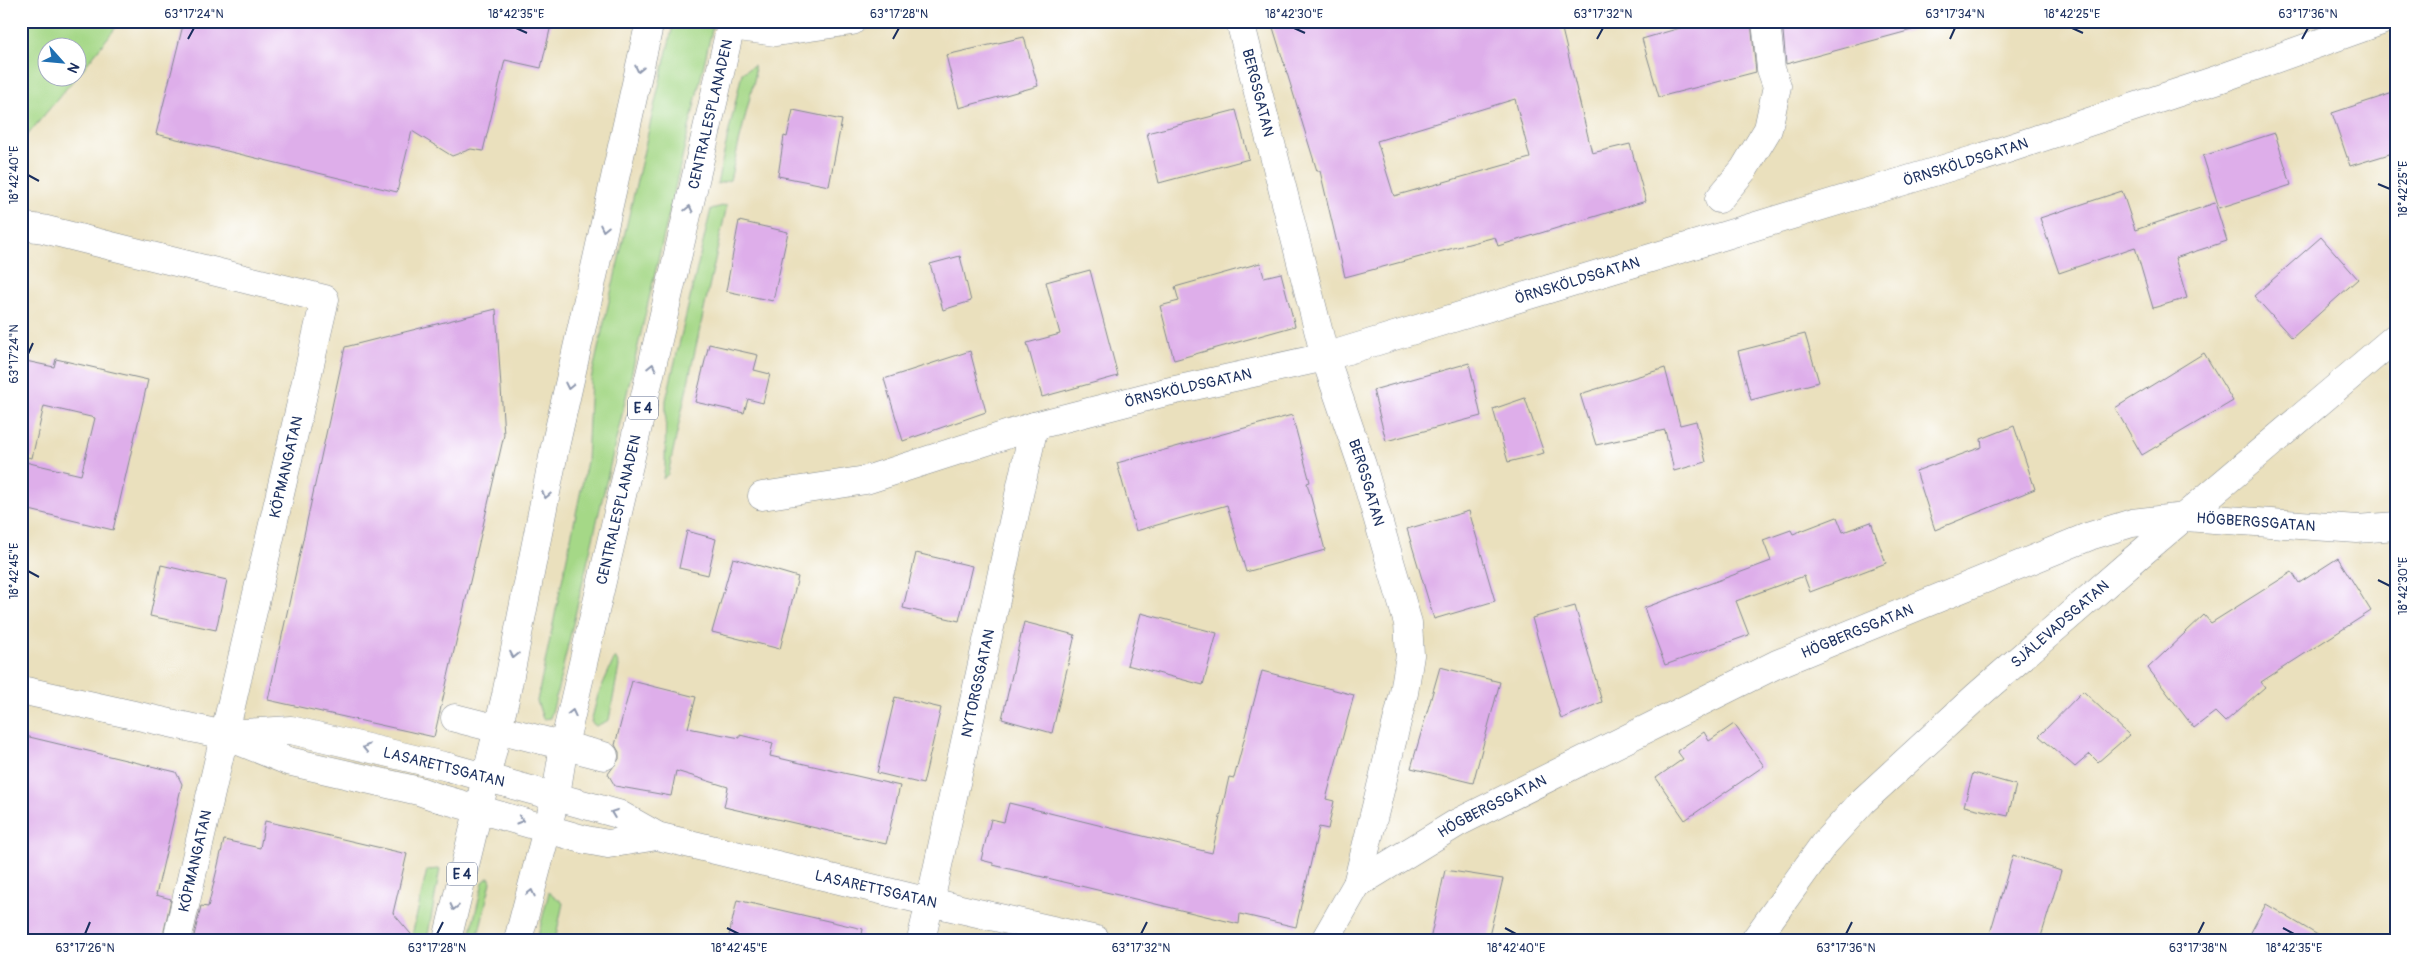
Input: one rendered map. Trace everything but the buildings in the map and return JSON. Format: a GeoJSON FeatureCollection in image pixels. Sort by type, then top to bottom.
{"type":"FeatureCollection","features":[{"type":"Feature","properties":{"kind":"main road","name":"E 4"},"geometry":{"type":"LineString","coordinates":[[447,940],[498,728],[555,447],[650,21]]}},
{"type":"Feature","properties":{"kind":"main road"},"geometry":{"type":"LineString","coordinates":[[731,24],[776,32],[852,21]]}},
{"type":"Feature","properties":{"kind":"main road","name":"BERGSGATAN"},"geometry":{"type":"LineString","coordinates":[[1240,21],[1325,356],[1362,465],[1408,623],[1410,637],[1410,654],[1404,694],[1357,884],[1325,940]]}},
{"type":"Feature","properties":{"kind":"main road"},"geometry":{"type":"LineString","coordinates":[[1718,199],[1744,169],[1768,129],[1777,86],[1771,69],[1766,21]]}},
{"type":"Feature","properties":{"kind":"main road","name":"ÖRNSKÖLDSGATAN"},"geometry":{"type":"LineString","coordinates":[[762,496],[866,480],[1034,426],[1162,393],[1325,356],[1983,157],[2219,79],[2381,21]]}},
{"type":"Feature","properties":{"kind":"main road","name":"CENTRALESPLANADEN"},"geometry":{"type":"LineString","coordinates":[[518,940],[556,795],[564,746],[731,24]]}},
{"type":"Feature","properties":{"kind":"main road","name":"KÖPMANGATAN"},"geometry":{"type":"LineString","coordinates":[[21,226],[52,231],[325,299],[177,940]]}},
{"type":"Feature","properties":{"kind":"main road","name":"SJÄLEVADSGATAN"},"geometry":{"type":"LineString","coordinates":[[1755,940],[1824,844],[1863,801],[1978,696],[2396,337]]}},
{"type":"Feature","properties":{"kind":"main road","name":"NYTORGSGATAN"},"geometry":{"type":"LineString","coordinates":[[921,940],[1034,426]]}},
{"type":"Feature","properties":{"kind":"main road","name":"HÖGBERGSGATAN"},"geometry":{"type":"LineString","coordinates":[[1357,884],[1457,823],[1777,664],[2090,536],[2132,523],[2185,517],[2357,529],[2396,526]]}},
{"type":"Feature","properties":{"kind":"main road","name":"LASARETTSGATAN"},"geometry":{"type":"LineString","coordinates":[[21,690],[224,734],[288,761],[478,808],[586,840],[608,844],[657,836]]}},
{"type":"Feature","properties":{"kind":"main road"},"geometry":{"type":"LineString","coordinates":[[455,718],[604,756]]}},
{"type":"Feature","properties":{"kind":"main road","name":"LASARETTSGATAN"},"geometry":{"type":"LineString","coordinates":[[224,734],[291,730],[487,776],[618,814],[657,836],[1096,940]]}},
{"type":"Feature","properties":{"kind":"green space"},"geometry":{"type":"Polygon","coordinates":[[[21,21],[121,21],[88,62],[88,38],[38,38],[38,88],[67,88],[21,143],[21,21]]]}},
{"type":"Feature","properties":{"kind":"green space"},"geometry":{"type":"Polygon","coordinates":[[[674,21],[714,21],[554,705],[550,718],[543,719],[537,701],[587,461],[591,379],[674,21]]]}},
{"type":"Feature","properties":{"kind":"green space"},"geometry":{"type":"Polygon","coordinates":[[[754,65],[755,76],[730,180],[717,184],[742,73],[754,65]]]}},
{"type":"Feature","properties":{"kind":"green space"},"geometry":{"type":"Polygon","coordinates":[[[727,205],[668,474],[663,479],[665,466],[666,400],[711,209],[727,205]]]}},
{"type":"Feature","properties":{"kind":"green space"},"geometry":{"type":"Polygon","coordinates":[[[615,657],[619,666],[609,720],[596,726],[591,722],[598,695],[615,657]]]}},
{"type":"Feature","properties":{"kind":"green space"},"geometry":{"type":"Polygon","coordinates":[[[440,869],[427,940],[411,940],[427,870],[440,869]]]}},
{"type":"Feature","properties":{"kind":"green space"},"geometry":{"type":"Polygon","coordinates":[[[489,877],[491,882],[477,940],[469,940],[483,882],[489,877]]]}},
{"type":"Feature","properties":{"kind":"green space"},"geometry":{"type":"Polygon","coordinates":[[[549,892],[563,903],[555,940],[537,940],[549,892]]]}}]}
